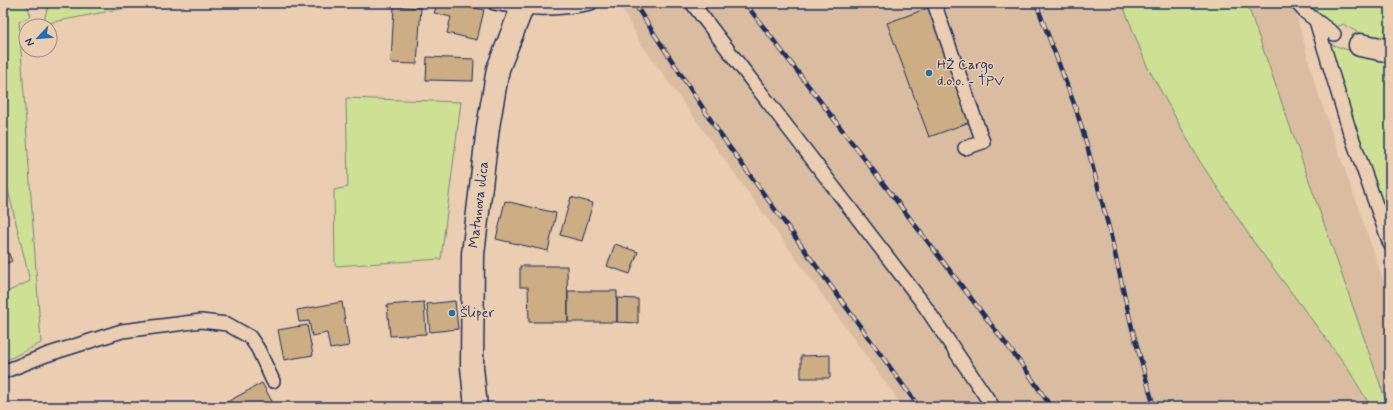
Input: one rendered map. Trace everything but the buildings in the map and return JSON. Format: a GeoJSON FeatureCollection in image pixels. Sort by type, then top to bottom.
{"type":"FeatureCollection","features":[{"type":"Feature","properties":{"kind":"street","name":"Matunova ulica"},"geometry":{"type":"LineString","coordinates":[[476,407],[472,368],[473,254],[488,127],[498,68],[524,6]]}},
{"type":"Feature","properties":{"kind":"street"},"geometry":{"type":"LineString","coordinates":[[1360,45],[1390,51]]}},
{"type":"Feature","properties":{"kind":"lane"},"geometry":{"type":"LineString","coordinates":[[494,3],[570,8],[591,3]]}},
{"type":"Feature","properties":{"kind":"lane"},"geometry":{"type":"LineString","coordinates":[[692,3],[922,302],[993,407]]}},
{"type":"Feature","properties":{"kind":"lane"},"geometry":{"type":"LineString","coordinates":[[934,3],[983,142],[965,148]]}},
{"type":"Feature","properties":{"kind":"lane"},"geometry":{"type":"LineString","coordinates":[[1297,3],[1316,21],[1334,34]]}},
{"type":"Feature","properties":{"kind":"lane"},"geometry":{"type":"LineString","coordinates":[[1316,21],[1349,129],[1390,244]]}},
{"type":"Feature","properties":{"kind":"lane"},"geometry":{"type":"LineString","coordinates":[[3,372],[46,355],[122,331],[201,321],[227,324],[250,336],[258,349],[273,381]]}},
{"type":"Feature","properties":{"kind":"shaded area"},"geometry":{"type":"Polygon","coordinates":[[[619,3],[1293,3],[1315,84],[1390,299],[1390,407],[903,407],[639,41],[619,3]]]}},
{"type":"Feature","properties":{"kind":"green space"},"geometry":{"type":"Polygon","coordinates":[[[3,3],[26,3],[31,16],[27,18],[18,18],[18,58],[21,58],[41,343],[3,362],[3,294],[30,281],[3,169],[3,3]]]}},
{"type":"Feature","properties":{"kind":"green space"},"geometry":{"type":"Polygon","coordinates":[[[49,3],[151,3],[58,21],[58,18],[45,18],[49,3]]]}},
{"type":"Feature","properties":{"kind":"green space"},"geometry":{"type":"Polygon","coordinates":[[[1122,3],[1247,3],[1388,407],[1371,407],[1347,367],[1253,241],[1199,160],[1147,66],[1122,3]]]}},
{"type":"Feature","properties":{"kind":"green space"},"geometry":{"type":"Polygon","coordinates":[[[1312,3],[1390,3],[1390,44],[1357,32],[1343,24],[1335,28],[1310,7],[1312,3]]]}},
{"type":"Feature","properties":{"kind":"green space"},"geometry":{"type":"Polygon","coordinates":[[[1327,43],[1378,60],[1390,62],[1390,234],[1327,43]]]}},
{"type":"Feature","properties":{"kind":"green space"},"geometry":{"type":"Polygon","coordinates":[[[346,98],[461,102],[441,259],[335,266],[334,190],[348,187],[346,98]]]}},
{"type":"Feature","properties":{"kind":"railway"},"geometry":{"type":"LineString","coordinates":[[634,3],[720,134],[919,407]]}},
{"type":"Feature","properties":{"kind":"railway"},"geometry":{"type":"LineString","coordinates":[[745,3],[1026,370],[1051,407]]}},
{"type":"Feature","properties":{"kind":"railway"},"geometry":{"type":"LineString","coordinates":[[1036,3],[1076,109],[1086,142],[1110,232],[1132,328],[1154,407]]}},
{"type":"Feature","properties":{"kind":"place","name":"HŽ Cargo d.o.o. - TPV"},"geometry":{"type":"Point","coordinates":[929,73]}},
{"type":"Feature","properties":{"kind":"place","name":"Šliper"},"geometry":{"type":"Point","coordinates":[452,313]}}]}
